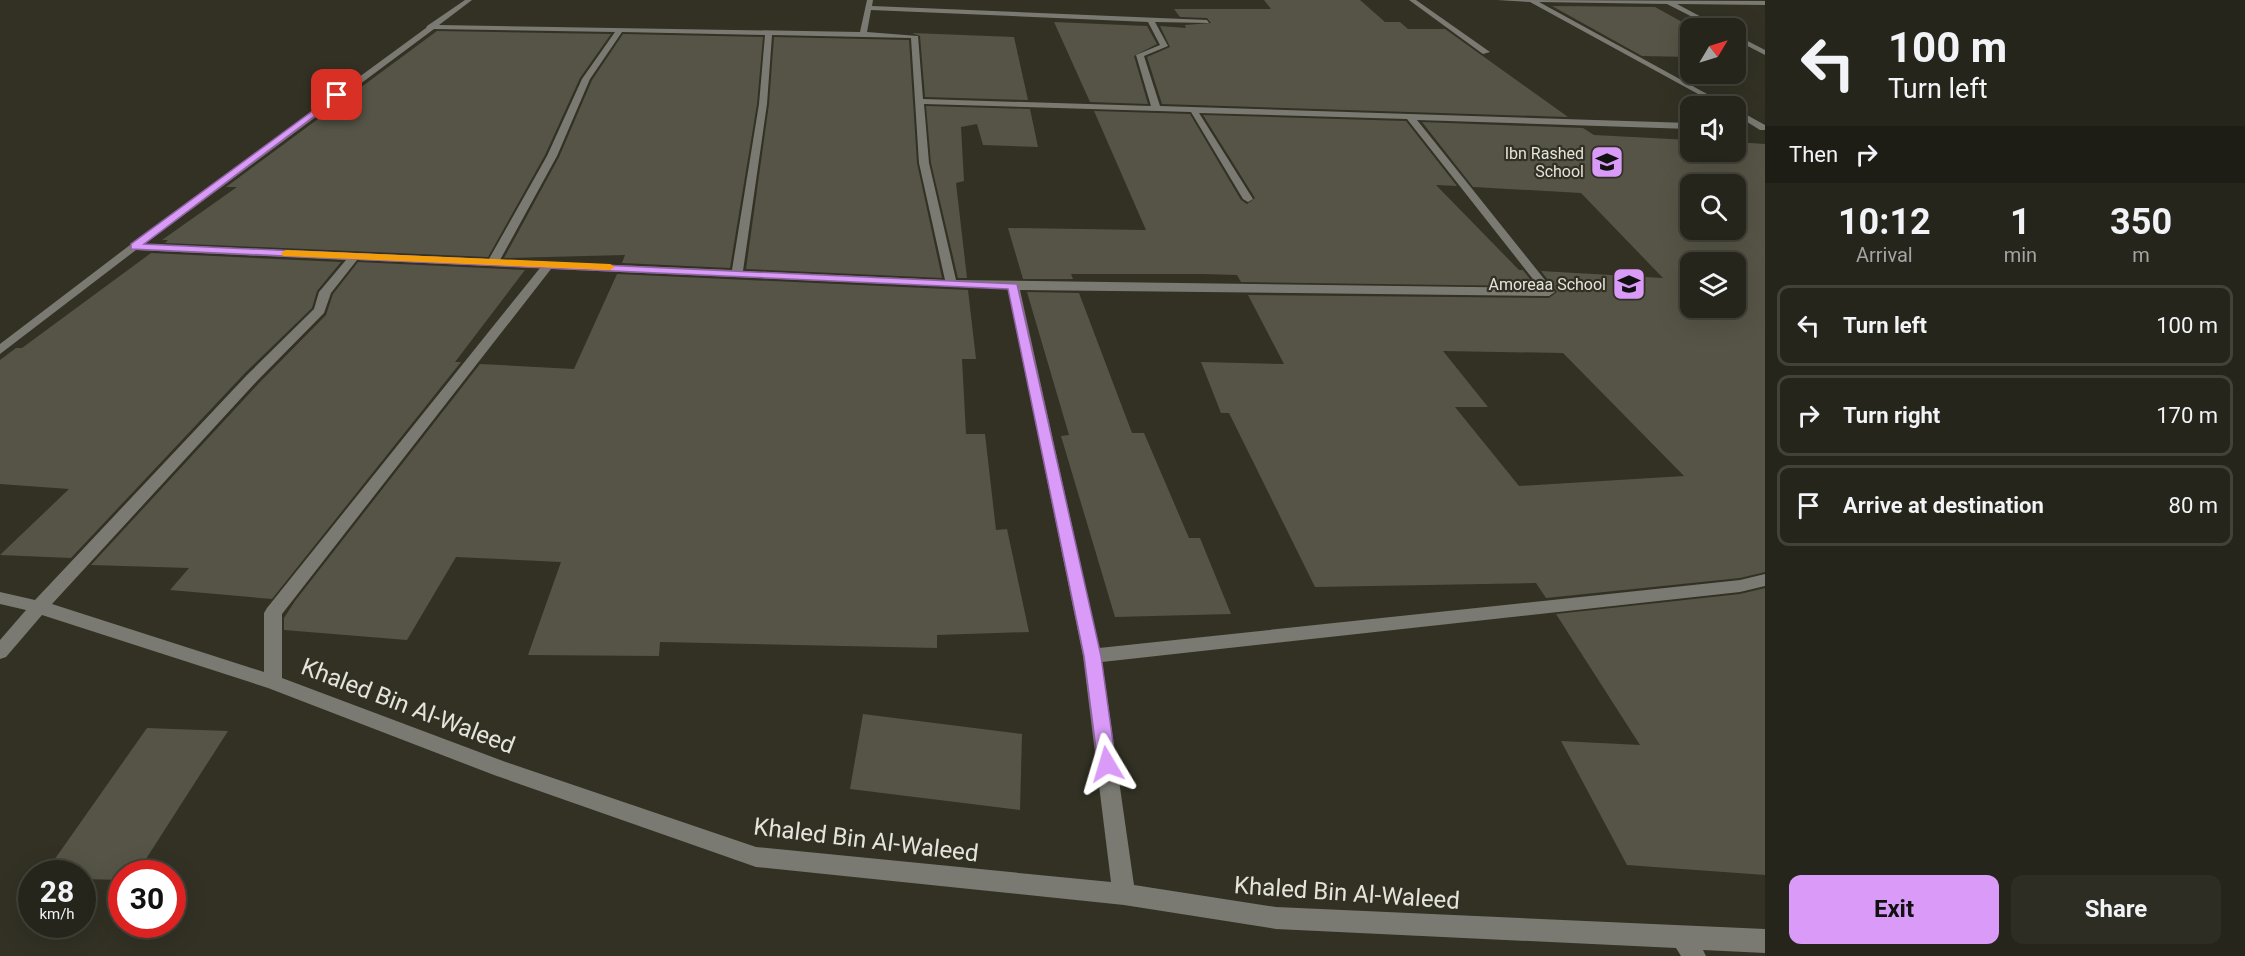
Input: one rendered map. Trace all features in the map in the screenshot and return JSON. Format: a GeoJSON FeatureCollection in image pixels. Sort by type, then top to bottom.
{"type":"FeatureCollection","features":[{"type":"Feature","properties":{"kind":"street"},"geometry":{"type":"LineString","coordinates":[[0,350],[134,247],[429,27],[469,0]]}},
{"type":"Feature","properties":{"kind":"street"},"geometry":{"type":"LineString","coordinates":[[1412,0],[1486,52]]}},
{"type":"Feature","properties":{"kind":"street"},"geometry":{"type":"LineString","coordinates":[[1500,0],[1765,3]]}},
{"type":"Feature","properties":{"kind":"street"},"geometry":{"type":"LineString","coordinates":[[1530,1],[1706,96]]}},
{"type":"Feature","properties":{"kind":"street"},"geometry":{"type":"LineString","coordinates":[[1667,2],[1698,18]]}},
{"type":"Feature","properties":{"kind":"street"},"geometry":{"type":"LineString","coordinates":[[863,34],[869,4],[1206,22]]}},
{"type":"Feature","properties":{"kind":"street"},"geometry":{"type":"LineString","coordinates":[[1150,18],[1164,46],[1140,56],[1156,108]]}},
{"type":"Feature","properties":{"kind":"street"},"geometry":{"type":"LineString","coordinates":[[429,27],[914,36],[924,163],[951,282]]}},
{"type":"Feature","properties":{"kind":"street"},"geometry":{"type":"LineString","coordinates":[[493,262],[552,156],[586,79],[620,30]]}},
{"type":"Feature","properties":{"kind":"street"},"geometry":{"type":"LineString","coordinates":[[737,273],[763,104],[769,33]]}},
{"type":"Feature","properties":{"kind":"street"},"geometry":{"type":"LineString","coordinates":[[1746,42],[1765,52]]}},
{"type":"Feature","properties":{"kind":"street"},"geometry":{"type":"LineString","coordinates":[[920,101],[1680,126]]}},
{"type":"Feature","properties":{"kind":"street"},"geometry":{"type":"LineString","coordinates":[[1193,110],[1248,199]]}},
{"type":"Feature","properties":{"kind":"street"},"geometry":{"type":"LineString","coordinates":[[134,247],[1013,286],[1549,291],[1410,117]]}},
{"type":"Feature","properties":{"kind":"street"},"geometry":{"type":"LineString","coordinates":[[1746,118],[1764,128]]}},
{"type":"Feature","properties":{"kind":"street"},"geometry":{"type":"LineString","coordinates":[[1746,128],[1764,128]]}},
{"type":"Feature","properties":{"kind":"street"},"geometry":{"type":"LineString","coordinates":[[0,652],[252,378],[320,310],[325,292],[354,256]]}},
{"type":"Feature","properties":{"kind":"street"},"geometry":{"type":"LineString","coordinates":[[273,682],[273,613],[549,264]]}},
{"type":"Feature","properties":{"kind":"street"},"geometry":{"type":"LineString","coordinates":[[1013,286],[1092,656],[1124,894]]}},
{"type":"Feature","properties":{"kind":"street"},"geometry":{"type":"LineString","coordinates":[[1092,656],[1717,589],[1765,580]]}},
{"type":"Feature","properties":{"kind":"street","name":"Khaled Bin Al-Waleed"},"geometry":{"type":"LineString","coordinates":[[0,598],[39,607],[273,682],[501,769],[756,857],[1124,894],[1276,918],[1688,946],[1765,941]]}},
{"type":"Feature","properties":{"kind":"building"},"geometry":{"type":"Polygon","coordinates":[[[1264,0],[1360,0],[1385,22],[1400,22],[1408,29],[1445,29],[1568,117],[1162,104],[1147,57],[1170,47],[1160,26],[1186,28],[1185,25],[1211,23],[1207,18],[1180,17],[1174,9],[1271,9],[1264,0]]]}},
{"type":"Feature","properties":{"kind":"building"},"geometry":{"type":"Polygon","coordinates":[[[1552,6],[1655,7],[1680,21],[1680,57],[1642,56],[1552,6]]]}},
{"type":"Feature","properties":{"kind":"building"},"geometry":{"type":"Polygon","coordinates":[[[1054,22],[1147,26],[1157,44],[1134,56],[1148,104],[1090,102],[1054,22]]]}},
{"type":"Feature","properties":{"kind":"building"},"geometry":{"type":"Polygon","coordinates":[[[437,31],[611,34],[580,78],[545,155],[488,257],[165,243],[168,240],[162,240],[237,187],[226,187],[437,31]]]}},
{"type":"Feature","properties":{"kind":"building"},"geometry":{"type":"Polygon","coordinates":[[[912,33],[1014,37],[1028,100],[925,97],[920,36],[912,33]]]}},
{"type":"Feature","properties":{"kind":"building"},"geometry":{"type":"Polygon","coordinates":[[[623,34],[763,37],[757,104],[730,268],[622,263],[625,255],[504,258],[559,157],[592,80],[623,34]]]}},
{"type":"Feature","properties":{"kind":"building"},"geometry":{"type":"Polygon","coordinates":[[[774,37],[909,40],[917,163],[942,278],[746,269],[769,104],[774,37]]]}},
{"type":"Feature","properties":{"kind":"building"},"geometry":{"type":"Polygon","coordinates":[[[926,106],[1030,109],[1038,147],[983,145],[977,124],[961,127],[964,181],[956,183],[967,278],[958,278],[931,163],[926,106]]]}},
{"type":"Feature","properties":{"kind":"building"},"geometry":{"type":"Polygon","coordinates":[[[1094,111],[1190,114],[1241,200],[1247,204],[1255,198],[1203,115],[1406,121],[1457,186],[1436,185],[1519,270],[1523,270],[1535,286],[1241,282],[1237,275],[1202,274],[1071,274],[1073,279],[1023,279],[1008,228],[1146,230],[1094,111]]]}},
{"type":"Feature","properties":{"kind":"building"},"geometry":{"type":"Polygon","coordinates":[[[1422,122],[1583,128],[1594,135],[1680,139],[1680,162],[1746,162],[1746,143],[1765,144],[1765,572],[1740,578],[1546,598],[1536,583],[1315,587],[1229,413],[1221,413],[1201,362],[1284,364],[1248,295],[1549,298],[1557,292],[1541,271],[1663,278],[1581,193],[1473,187],[1422,122]],[[1443,351],[1488,407],[1455,407],[1519,486],[1684,476],[1563,353],[1443,351]]]}},
{"type":"Feature","properties":{"kind":"building"},"geometry":{"type":"Polygon","coordinates":[[[151,253],[341,262],[317,291],[312,308],[245,373],[71,558],[0,555],[69,489],[0,484],[0,360],[16,348],[22,348],[151,253]]]}},
{"type":"Feature","properties":{"kind":"building"},"geometry":{"type":"Polygon","coordinates":[[[358,262],[525,270],[455,362],[461,362],[272,599],[170,590],[189,568],[91,565],[259,383],[326,315],[333,294],[358,262]]]}},
{"type":"Feature","properties":{"kind":"building"},"geometry":{"type":"Polygon","coordinates":[[[617,274],[968,290],[976,359],[962,359],[966,434],[985,434],[996,530],[1007,529],[1029,632],[937,635],[937,648],[660,642],[659,656],[528,655],[561,562],[456,557],[407,640],[284,630],[284,618],[295,601],[480,364],[574,369],[617,274]]]}},
{"type":"Feature","properties":{"kind":"building"},"geometry":{"type":"Polygon","coordinates":[[[1027,292],[1079,293],[1132,433],[1144,433],[1189,538],[1200,538],[1231,614],[1115,617],[1061,436],[1069,435],[1027,292]]]}},
{"type":"Feature","properties":{"kind":"building"},"geometry":{"type":"Polygon","coordinates":[[[1765,588],[1765,875],[1627,865],[1561,741],[1640,745],[1556,614],[1740,594],[1765,588]]]}},
{"type":"Feature","properties":{"kind":"building"},"geometry":{"type":"Polygon","coordinates":[[[863,714],[1022,734],[1020,810],[850,789],[863,714]]]}},
{"type":"Feature","properties":{"kind":"building"},"geometry":{"type":"Polygon","coordinates":[[[147,728],[228,731],[145,860],[108,860],[108,880],[96,879],[96,860],[54,860],[147,728]]]}},
{"type":"Feature","properties":{"kind":"slow traffic"},"geometry":{"type":"LineString","coordinates":[[286,253],[610,267]]}},
{"type":"Feature","properties":{"kind":"place","name":"Ibn Rashed School"},"geometry":{"type":"Point","coordinates":[1607,162]}},
{"type":"Feature","properties":{"kind":"place","name":"Amoreaa School"},"geometry":{"type":"Point","coordinates":[1629,284]}},
{"type":"Feature","properties":{"kind":"route"},"geometry":{"type":"LineString","coordinates":[[337,95],[134,247],[1013,286],[1092,656],[1107,764]]}}]}
